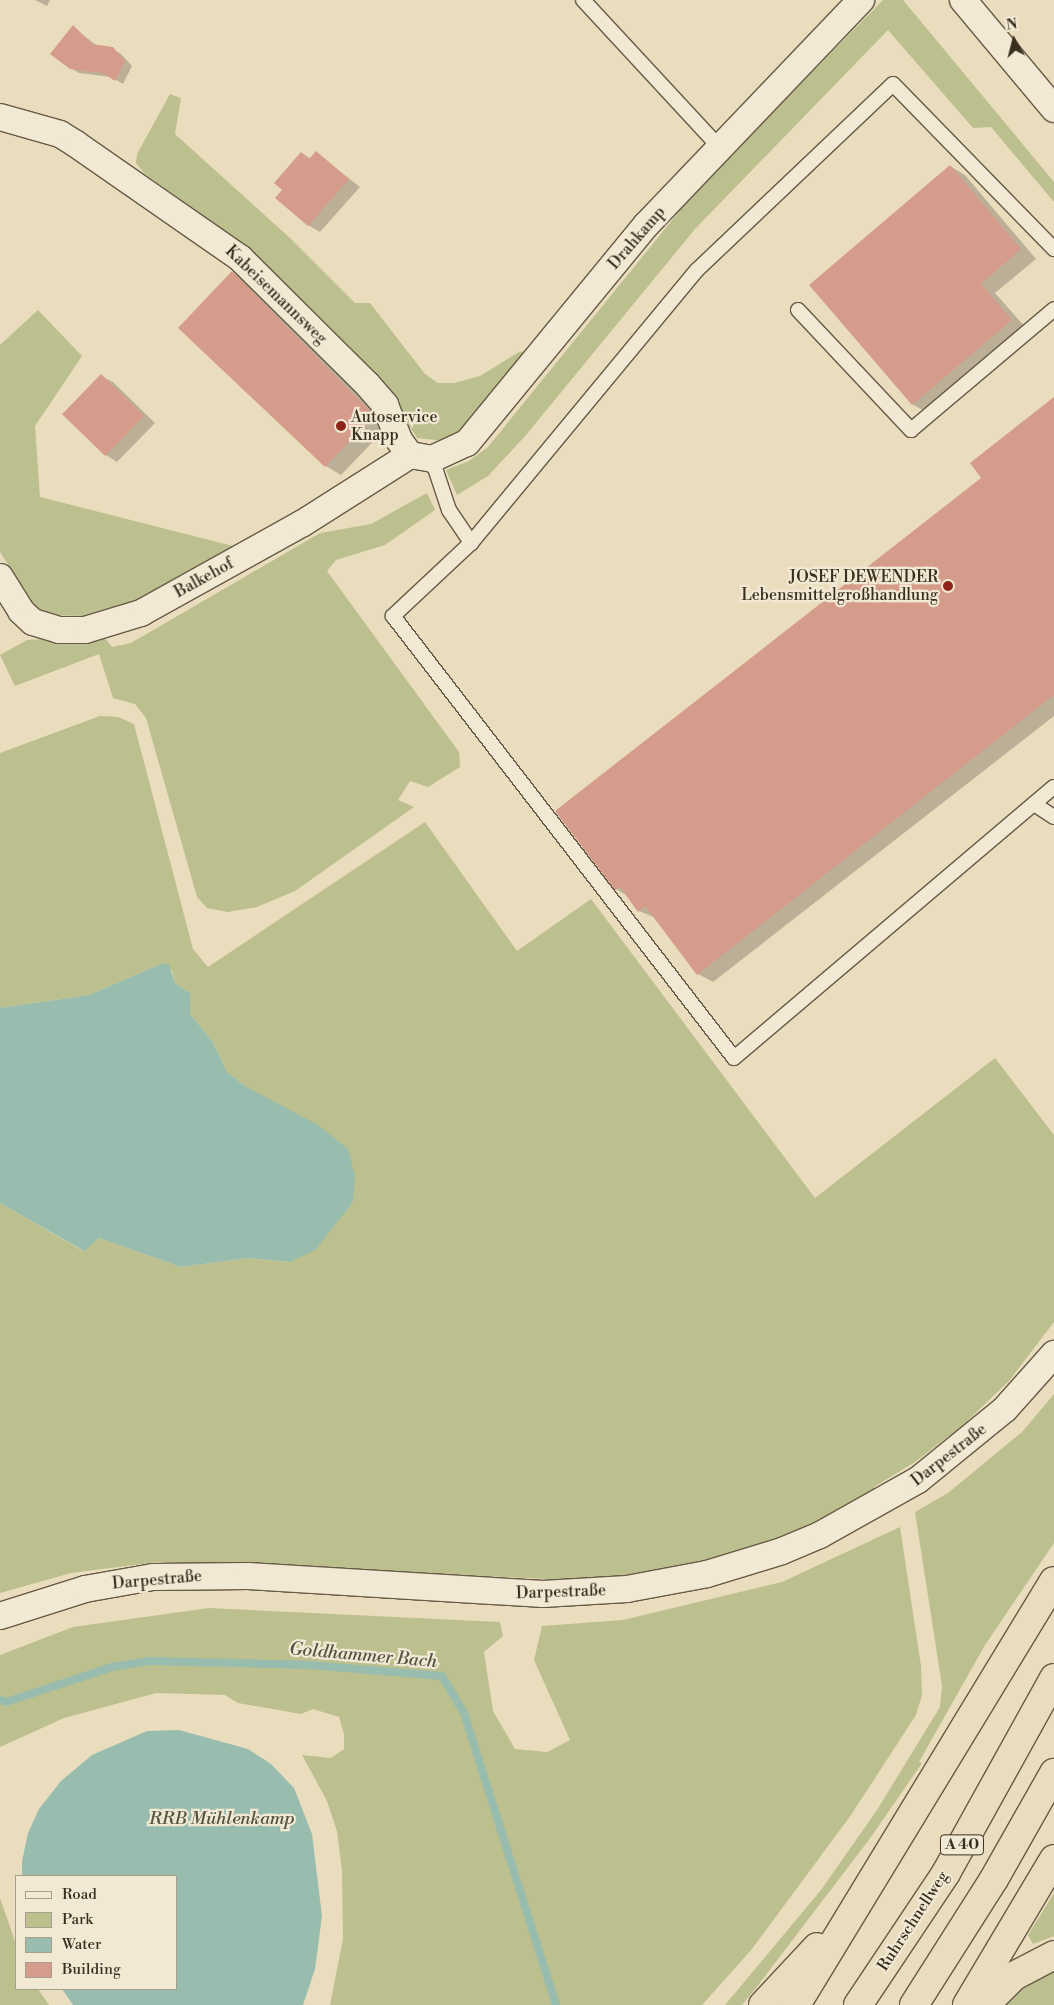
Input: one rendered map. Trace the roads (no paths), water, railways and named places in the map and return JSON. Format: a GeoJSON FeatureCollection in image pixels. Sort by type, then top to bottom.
{"type":"FeatureCollection","features":[{"type":"Feature","properties":{"kind":"highway"},"geometry":{"type":"LineString","coordinates":[[796,2005],[1054,1581]]}},
{"type":"Feature","properties":{"kind":"highway","name":"Ruhrschnellweg"},"geometry":{"type":"LineString","coordinates":[[858,2005],[946,1872],[1054,1678]]}},
{"type":"Feature","properties":{"kind":"highway","name":"A 40"},"geometry":{"type":"LineString","coordinates":[[914,2005],[994,1879],[1054,1773]]}},
{"type":"Feature","properties":{"kind":"highway"},"geometry":{"type":"LineString","coordinates":[[967,2005],[1054,1859]]}},
{"type":"Feature","properties":{"kind":"highway"},"geometry":{"type":"LineString","coordinates":[[763,2005],[854,1908]]}},
{"type":"Feature","properties":{"kind":"highway"},"geometry":{"type":"LineString","coordinates":[[985,2005],[1014,1976],[1054,1955]]}},
{"type":"Feature","properties":{"kind":"street","name":"Drahkamp"},"geometry":{"type":"LineString","coordinates":[[421,457],[467,443],[647,224],[861,0]]}},
{"type":"Feature","properties":{"kind":"street"},"geometry":{"type":"LineString","coordinates":[[963,0],[1054,109]]}},
{"type":"Feature","properties":{"kind":"street","name":"Kabeisemannsweg"},"geometry":{"type":"LineString","coordinates":[[0,116],[60,134],[240,258],[367,384],[385,405],[399,440],[421,457]]}},
{"type":"Feature","properties":{"kind":"street","name":"Balkehof"},"geometry":{"type":"LineString","coordinates":[[0,577],[21,611],[33,622],[59,630],[85,630],[141,613],[421,457]]}},
{"type":"Feature","properties":{"kind":"street","name":"Darpestraße"},"geometry":{"type":"LineString","coordinates":[[0,1616],[85,1589],[153,1577],[248,1576],[543,1594],[627,1589],[707,1574],[782,1551],[820,1535],[918,1480],[1005,1409],[1054,1354]]}},
{"type":"Feature","properties":{"kind":"lane"},"geometry":{"type":"LineString","coordinates":[[583,0],[720,148]]}},
{"type":"Feature","properties":{"kind":"lane"},"geometry":{"type":"LineString","coordinates":[[1054,249],[893,84],[697,270],[471,543],[393,616],[734,1058],[1054,788]]}},
{"type":"Feature","properties":{"kind":"lane"},"geometry":{"type":"LineString","coordinates":[[798,310],[911,430],[1054,309]]}},
{"type":"Feature","properties":{"kind":"lane"},"geometry":{"type":"LineString","coordinates":[[421,457],[449,510],[471,543]]}},
{"type":"Feature","properties":{"kind":"lane"},"geometry":{"type":"LineString","coordinates":[[1034,804],[1054,817]]}},
{"type":"Feature","properties":{"kind":"water"},"geometry":{"type":"Polygon","coordinates":[[[163,963],[169,965],[175,983],[190,993],[190,1014],[212,1041],[227,1072],[245,1086],[318,1125],[348,1149],[355,1176],[353,1202],[315,1250],[290,1262],[248,1258],[181,1267],[99,1238],[84,1251],[0,1203],[0,1008],[89,995],[163,963]]]}},
{"type":"Feature","properties":{"kind":"water","name":"RRB Mühlenkamp"},"geometry":{"type":"Polygon","coordinates":[[[179,1730],[248,1749],[271,1764],[294,1788],[312,1834],[322,1916],[315,1969],[303,2005],[73,2005],[63,1990],[178,1990],[178,1875],[22,1875],[22,1861],[28,1833],[39,1809],[61,1781],[92,1755],[147,1731],[179,1730]]]}},
{"type":"Feature","properties":{"kind":"waterway","name":"Goldhammer Bach"},"geometry":{"type":"LineString","coordinates":[[0,1700],[6,1702],[112,1667],[150,1661],[309,1665],[442,1676],[464,1713],[556,2005]]}},
{"type":"Feature","properties":{"kind":"place","name":"Autoservice Knapp"},"geometry":{"type":"Point","coordinates":[341,426]}},
{"type":"Feature","properties":{"kind":"place","name":"JOSEF DEWENDER Lebensmittelgroßhandlung"},"geometry":{"type":"Point","coordinates":[948,586]}}]}
